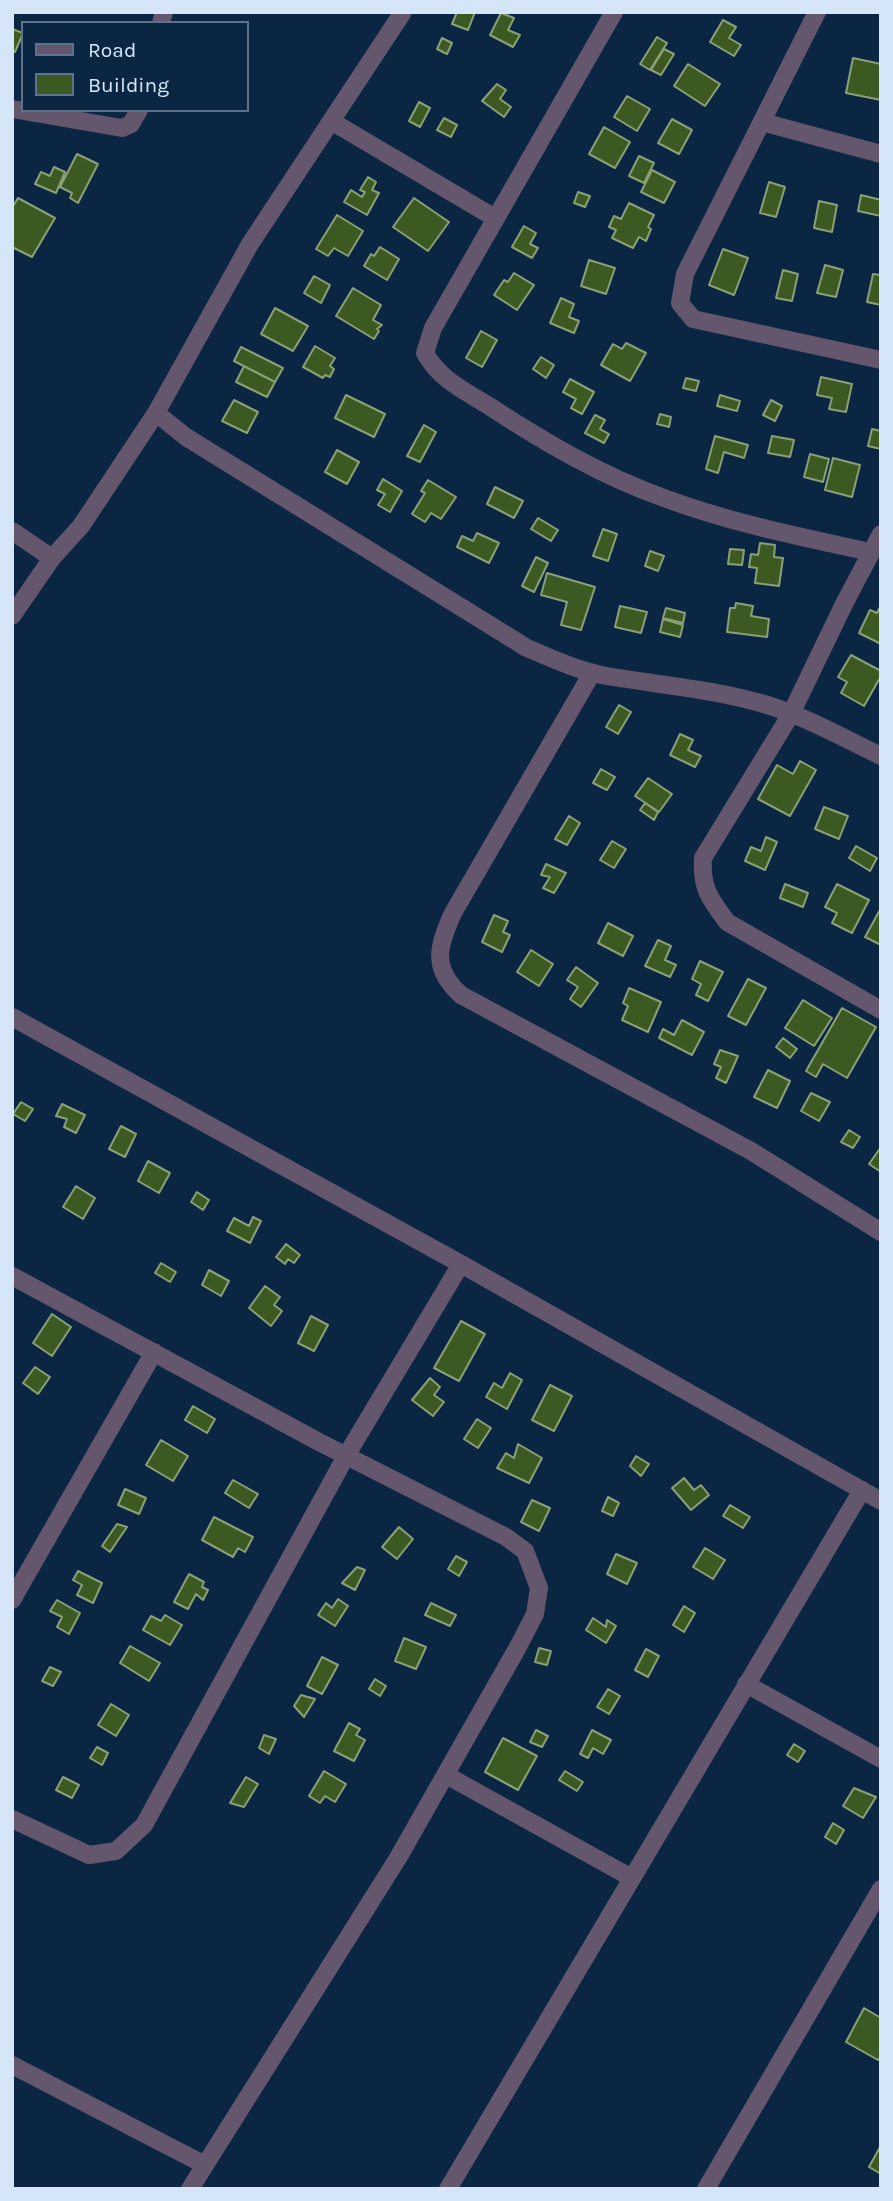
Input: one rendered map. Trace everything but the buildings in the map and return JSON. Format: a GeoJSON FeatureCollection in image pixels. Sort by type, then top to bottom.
{"type":"FeatureCollection","features":[{"type":"Feature","properties":{"kind":"street"},"geometry":{"type":"LineString","coordinates":[[12,616],[52,558],[81,526],[156,413],[250,244],[403,12]]}},
{"type":"Feature","properties":{"kind":"street"},"geometry":{"type":"LineString","coordinates":[[614,12],[433,328],[425,353],[433,368],[505,416],[592,467],[663,498],[750,525],[870,552]]}},
{"type":"Feature","properties":{"kind":"street"},"geometry":{"type":"LineString","coordinates":[[817,12],[685,274],[680,303],[693,319],[881,360]]}},
{"type":"Feature","properties":{"kind":"street"},"geometry":{"type":"LineString","coordinates":[[29,112],[122,128],[131,124],[138,112]]}},
{"type":"Feature","properties":{"kind":"street"},"geometry":{"type":"LineString","coordinates":[[331,121],[495,218]]}},
{"type":"Feature","properties":{"kind":"street"},"geometry":{"type":"LineString","coordinates":[[762,122],[881,154]]}},
{"type":"Feature","properties":{"kind":"street"},"geometry":{"type":"LineString","coordinates":[[156,413],[186,437],[527,648],[592,673],[700,690],[763,704],[791,714],[881,757]]}},
{"type":"Feature","properties":{"kind":"street"},"geometry":{"type":"LineString","coordinates":[[12,531],[52,558]]}},
{"type":"Feature","properties":{"kind":"street"},"geometry":{"type":"LineString","coordinates":[[881,534],[791,714],[703,859],[702,880],[711,900],[727,922],[881,1010]]}},
{"type":"Feature","properties":{"kind":"street"},"geometry":{"type":"LineString","coordinates":[[592,673],[443,935],[439,957],[449,985],[461,995],[751,1151],[881,1232]]}},
{"type":"Feature","properties":{"kind":"street"},"geometry":{"type":"LineString","coordinates":[[12,1017],[461,1264],[881,1501]]}},
{"type":"Feature","properties":{"kind":"street"},"geometry":{"type":"LineString","coordinates":[[12,1819],[89,1854],[116,1851],[144,1825],[346,1456],[461,1264]]}},
{"type":"Feature","properties":{"kind":"street"},"geometry":{"type":"LineString","coordinates":[[12,1276],[346,1456],[506,1537],[525,1551],[539,1588],[535,1614],[519,1647],[398,1858],[190,2189]]}},
{"type":"Feature","properties":{"kind":"street"},"geometry":{"type":"LineString","coordinates":[[12,1600],[154,1352]]}},
{"type":"Feature","properties":{"kind":"street"},"geometry":{"type":"LineString","coordinates":[[448,2189],[862,1490]]}},
{"type":"Feature","properties":{"kind":"street"},"geometry":{"type":"LineString","coordinates":[[746,1684],[881,1759]]}},
{"type":"Feature","properties":{"kind":"street"},"geometry":{"type":"LineString","coordinates":[[446,1775],[631,1877]]}},
{"type":"Feature","properties":{"kind":"street"},"geometry":{"type":"LineString","coordinates":[[706,2189],[881,1889]]}},
{"type":"Feature","properties":{"kind":"street"},"geometry":{"type":"LineString","coordinates":[[12,2066],[205,2165]]}}]}
